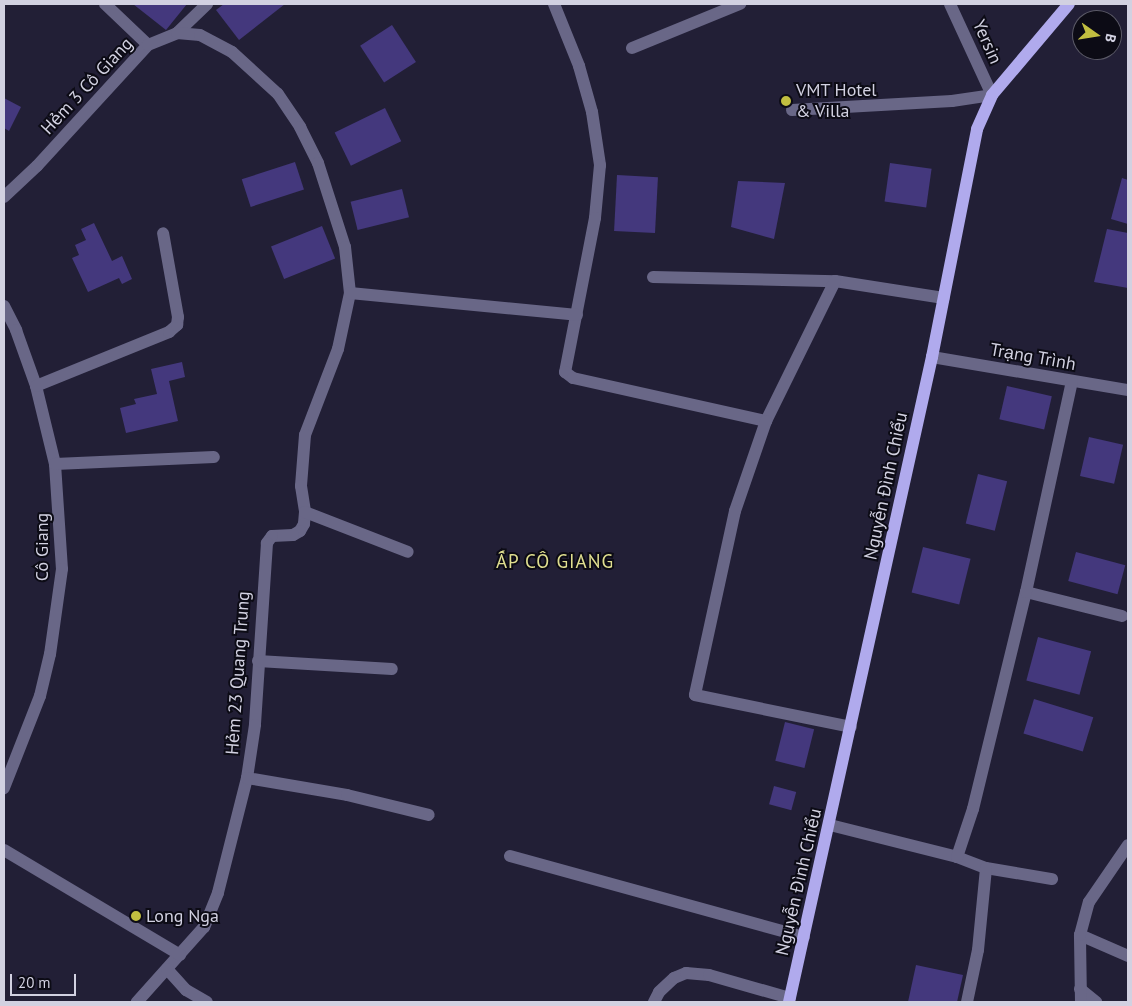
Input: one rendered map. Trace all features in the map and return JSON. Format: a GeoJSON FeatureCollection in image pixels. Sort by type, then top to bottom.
{"type":"FeatureCollection","features":[{"type":"Feature","properties":{"kind":"main road","name":"Nguyễn Đình Chiểu"},"geometry":{"type":"LineString","coordinates":[[790,1000],[932,356],[976,138],[992,95],[1068,4]]}},
{"type":"Feature","properties":{"kind":"street"},"geometry":{"type":"LineString","coordinates":[[105,4],[148,45]]}},
{"type":"Feature","properties":{"kind":"street"},"geometry":{"type":"LineString","coordinates":[[177,33],[207,4]]}},
{"type":"Feature","properties":{"kind":"street"},"geometry":{"type":"LineString","coordinates":[[554,4],[589,103],[600,165],[594,218],[565,372],[573,378],[766,421]]}},
{"type":"Feature","properties":{"kind":"street"},"geometry":{"type":"LineString","coordinates":[[632,48],[740,4]]}},
{"type":"Feature","properties":{"kind":"street","name":"Yersin"},"geometry":{"type":"LineString","coordinates":[[950,4],[992,95]]}},
{"type":"Feature","properties":{"kind":"street","name":"Hẻm 3 Cô Giang"},"geometry":{"type":"LineString","coordinates":[[4,197],[37,166],[148,45],[177,33],[200,34],[232,52],[278,94],[300,127],[336,215],[345,247],[350,293],[338,349],[304,435],[301,486],[305,512]]}},
{"type":"Feature","properties":{"kind":"street"},"geometry":{"type":"LineString","coordinates":[[792,110],[952,101],[992,95]]}},
{"type":"Feature","properties":{"kind":"street"},"geometry":{"type":"LineString","coordinates":[[36,386],[169,332],[176,325],[178,318],[163,233]]}},
{"type":"Feature","properties":{"kind":"street"},"geometry":{"type":"LineString","coordinates":[[653,277],[835,281],[944,298]]}},
{"type":"Feature","properties":{"kind":"street"},"geometry":{"type":"LineString","coordinates":[[835,281],[766,421],[735,511],[695,695],[851,727]]}},
{"type":"Feature","properties":{"kind":"street"},"geometry":{"type":"LineString","coordinates":[[350,293],[577,315]]}},
{"type":"Feature","properties":{"kind":"street","name":"Cô Giang"},"geometry":{"type":"LineString","coordinates":[[4,306],[16,330],[36,386],[55,464],[62,570],[57,616],[40,696],[4,788]]}},
{"type":"Feature","properties":{"kind":"street","name":"Trạng Trình"},"geometry":{"type":"LineString","coordinates":[[932,356],[1128,390]]}},
{"type":"Feature","properties":{"kind":"street"},"geometry":{"type":"LineString","coordinates":[[957,857],[973,808],[1026,592],[1072,381]]}},
{"type":"Feature","properties":{"kind":"street"},"geometry":{"type":"LineString","coordinates":[[55,464],[214,457]]}},
{"type":"Feature","properties":{"kind":"street"},"geometry":{"type":"LineString","coordinates":[[305,512],[408,552]]}},
{"type":"Feature","properties":{"kind":"street","name":"Hẻm 23 Quang Trung"},"geometry":{"type":"LineString","coordinates":[[136,1002],[204,927],[212,911],[247,778],[255,725],[267,543],[272,536],[281,533],[293,535],[300,531],[305,512]]}},
{"type":"Feature","properties":{"kind":"street"},"geometry":{"type":"LineString","coordinates":[[1026,592],[1122,616]]}},
{"type":"Feature","properties":{"kind":"street"},"geometry":{"type":"LineString","coordinates":[[258,660],[392,669]]}},
{"type":"Feature","properties":{"kind":"street"},"geometry":{"type":"LineString","coordinates":[[247,778],[347,795],[429,815]]}},
{"type":"Feature","properties":{"kind":"street"},"geometry":{"type":"LineString","coordinates":[[830,825],[957,857],[986,868],[1052,879]]}},
{"type":"Feature","properties":{"kind":"street"},"geometry":{"type":"LineString","coordinates":[[1096,1002],[1081,996],[1080,934],[1089,902],[1128,845]]}},
{"type":"Feature","properties":{"kind":"street"},"geometry":{"type":"LineString","coordinates":[[4,850],[180,955]]}},
{"type":"Feature","properties":{"kind":"street"},"geometry":{"type":"LineString","coordinates":[[510,856],[804,937]]}},
{"type":"Feature","properties":{"kind":"street"},"geometry":{"type":"LineString","coordinates":[[967,1002],[978,950],[986,868]]}},
{"type":"Feature","properties":{"kind":"street"},"geometry":{"type":"LineString","coordinates":[[1080,934],[1128,956]]}},
{"type":"Feature","properties":{"kind":"street"},"geometry":{"type":"LineString","coordinates":[[167,969],[186,990],[207,1002]]}},
{"type":"Feature","properties":{"kind":"street"},"geometry":{"type":"LineString","coordinates":[[654,1002],[658,992],[674,978],[686,973],[709,975],[790,1000]]}},
{"type":"Feature","properties":{"kind":"building"},"geometry":{"type":"Polygon","coordinates":[[[133,4],[187,4],[166,30],[133,4]]]}},
{"type":"Feature","properties":{"kind":"building"},"geometry":{"type":"Polygon","coordinates":[[[224,4],[285,4],[239,40],[216,10],[224,4]]]}},
{"type":"Feature","properties":{"kind":"building"},"geometry":{"type":"Polygon","coordinates":[[[392,25],[416,62],[384,83],[360,46],[392,25]]]}},
{"type":"Feature","properties":{"kind":"building"},"geometry":{"type":"Polygon","coordinates":[[[4,98],[21,107],[9,131],[4,128],[4,98]]]}},
{"type":"Feature","properties":{"kind":"building"},"geometry":{"type":"Polygon","coordinates":[[[385,108],[401,141],[351,166],[335,133],[385,108]]]}},
{"type":"Feature","properties":{"kind":"building"},"geometry":{"type":"Polygon","coordinates":[[[295,162],[304,190],[251,207],[242,179],[295,162]]]}},
{"type":"Feature","properties":{"kind":"building"},"geometry":{"type":"Polygon","coordinates":[[[890,163],[932,169],[926,207],[885,202],[890,163]]]}},
{"type":"Feature","properties":{"kind":"building"},"geometry":{"type":"Polygon","coordinates":[[[617,175],[658,177],[655,233],[614,231],[617,175]]]}},
{"type":"Feature","properties":{"kind":"building"},"geometry":{"type":"Polygon","coordinates":[[[1122,178],[1128,180],[1128,224],[1111,219],[1122,178]]]}},
{"type":"Feature","properties":{"kind":"building"},"geometry":{"type":"Polygon","coordinates":[[[738,181],[785,183],[774,239],[731,227],[738,181]]]}},
{"type":"Feature","properties":{"kind":"building"},"geometry":{"type":"Polygon","coordinates":[[[402,189],[409,217],[358,230],[351,202],[402,189]]]}},
{"type":"Feature","properties":{"kind":"building"},"geometry":{"type":"Polygon","coordinates":[[[94,223],[112,261],[122,256],[132,279],[122,284],[119,278],[88,292],[72,258],[79,255],[75,245],[86,240],[81,229],[94,223]]]}},
{"type":"Feature","properties":{"kind":"building"},"geometry":{"type":"Polygon","coordinates":[[[322,226],[335,258],[284,279],[271,247],[322,226]]]}},
{"type":"Feature","properties":{"kind":"building"},"geometry":{"type":"Polygon","coordinates":[[[1107,229],[1128,233],[1128,288],[1094,282],[1107,229]]]}},
{"type":"Feature","properties":{"kind":"building"},"geometry":{"type":"Polygon","coordinates":[[[182,362],[185,377],[169,381],[178,421],[126,433],[120,408],[136,404],[134,399],[157,394],[151,369],[182,362]]]}},
{"type":"Feature","properties":{"kind":"building"},"geometry":{"type":"Polygon","coordinates":[[[1007,386],[1052,396],[1044,429],[999,419],[1007,386]]]}},
{"type":"Feature","properties":{"kind":"building"},"geometry":{"type":"Polygon","coordinates":[[[1089,437],[1123,445],[1114,484],[1080,476],[1089,437]]]}},
{"type":"Feature","properties":{"kind":"building"},"geometry":{"type":"Polygon","coordinates":[[[978,474],[1007,481],[995,531],[966,523],[978,474]]]}},
{"type":"Feature","properties":{"kind":"building"},"geometry":{"type":"Polygon","coordinates":[[[923,547],[971,559],[959,604],[912,593],[923,547]]]}},
{"type":"Feature","properties":{"kind":"building"},"geometry":{"type":"Polygon","coordinates":[[[1076,552],[1125,565],[1117,594],[1068,581],[1076,552]]]}},
{"type":"Feature","properties":{"kind":"building"},"geometry":{"type":"Polygon","coordinates":[[[1038,637],[1091,651],[1079,695],[1026,680],[1038,637]]]}},
{"type":"Feature","properties":{"kind":"building"},"geometry":{"type":"Polygon","coordinates":[[[1034,699],[1093,717],[1083,752],[1023,733],[1034,699]]]}},
{"type":"Feature","properties":{"kind":"building"},"geometry":{"type":"Polygon","coordinates":[[[785,722],[814,729],[804,768],[775,761],[785,722]]]}},
{"type":"Feature","properties":{"kind":"building"},"geometry":{"type":"Polygon","coordinates":[[[774,786],[796,792],[791,810],[769,804],[774,786]]]}},
{"type":"Feature","properties":{"kind":"building"},"geometry":{"type":"Polygon","coordinates":[[[916,965],[963,975],[957,1002],[908,1002],[916,965]]]}},
{"type":"Feature","properties":{"kind":"place","name":"VMT Hotel & Villa"},"geometry":{"type":"Point","coordinates":[786,101]}},
{"type":"Feature","properties":{"kind":"place","name":"Long Nga"},"geometry":{"type":"Point","coordinates":[136,916]}},
{"type":"Feature","properties":{"kind":"district","name":"ẤP CÔ GIANG"},"geometry":{"type":"Point","coordinates":[555,562]}}]}
